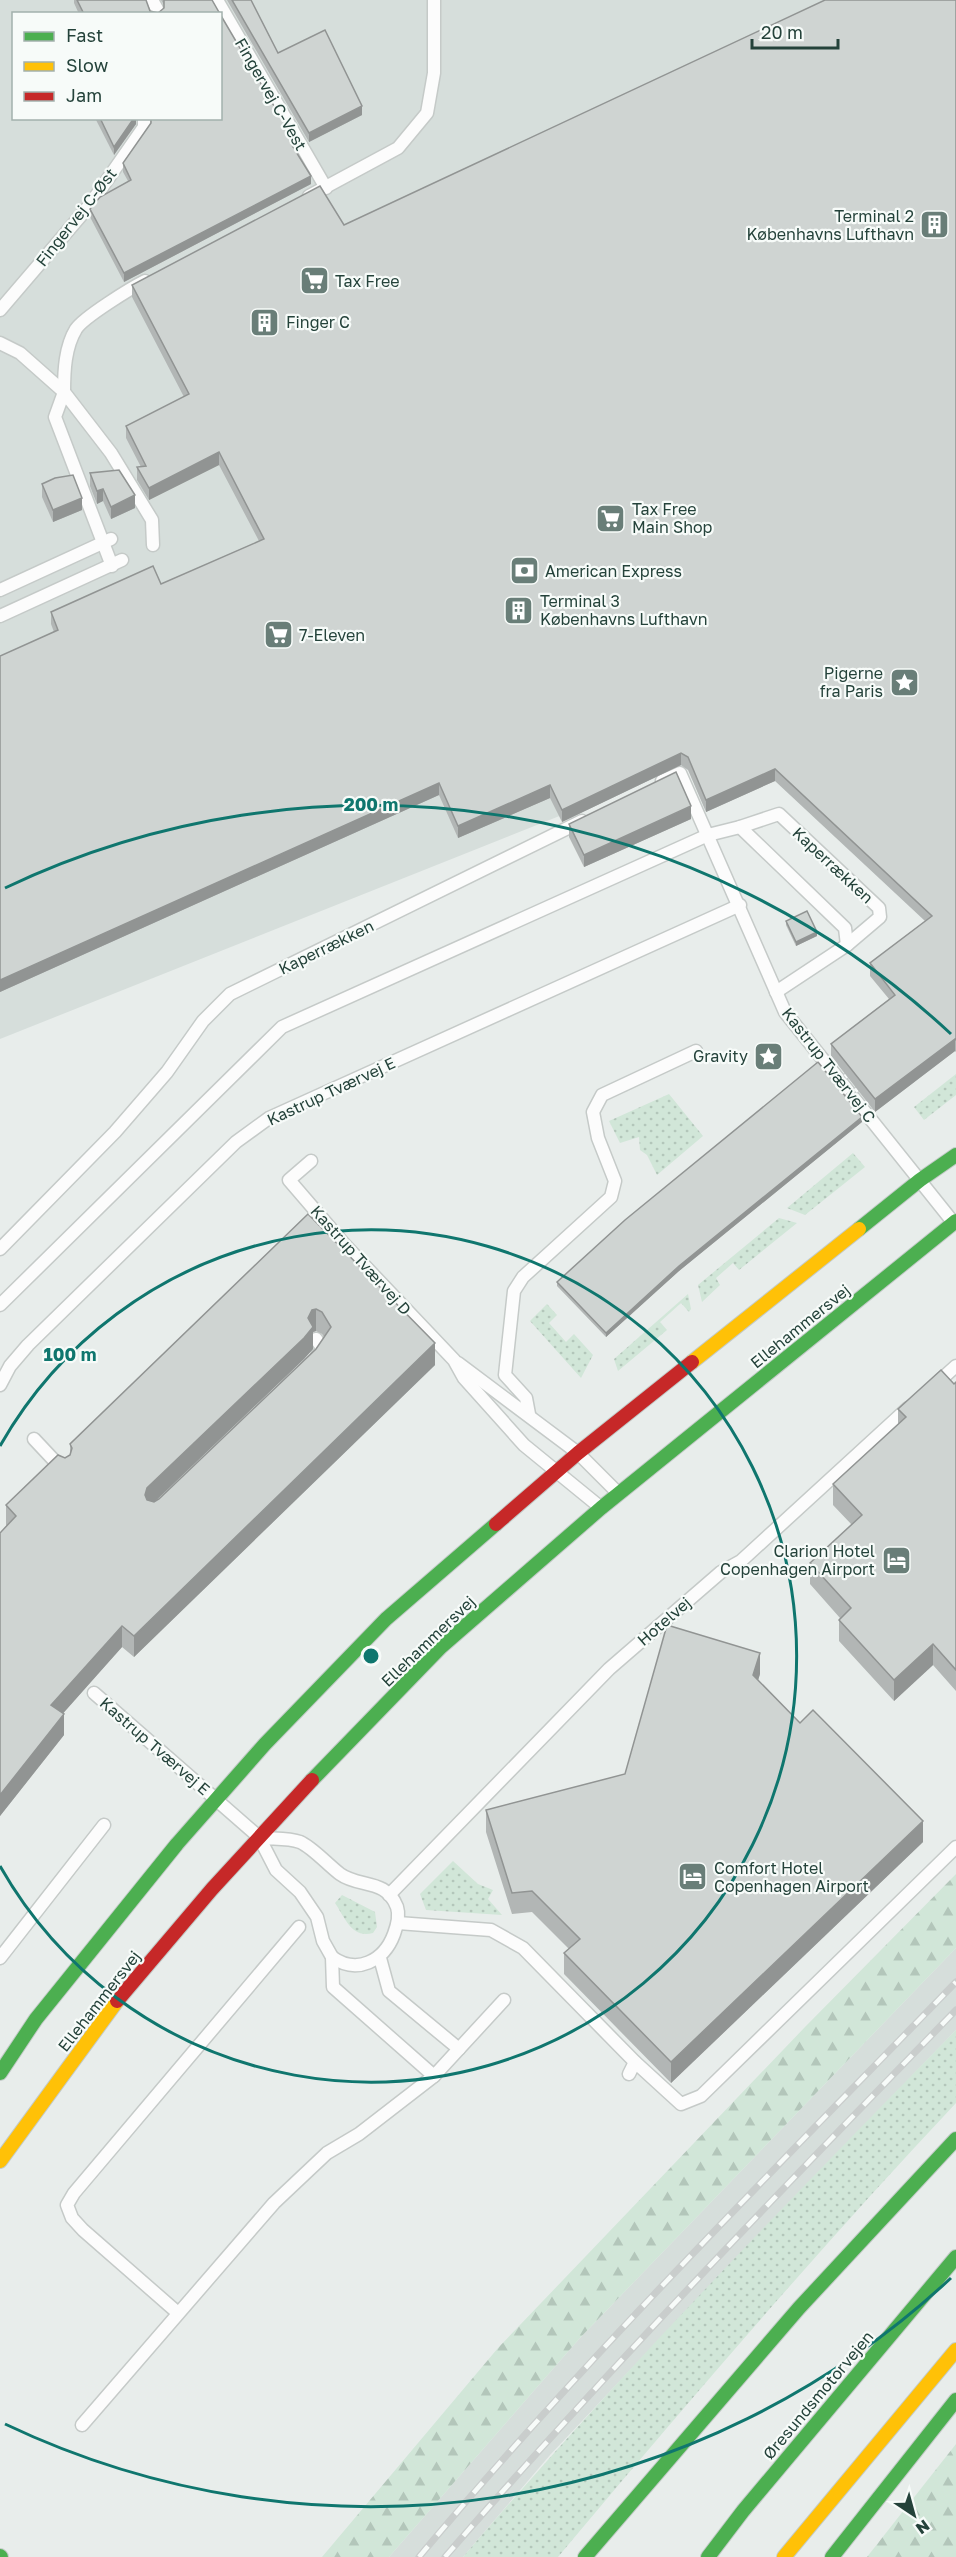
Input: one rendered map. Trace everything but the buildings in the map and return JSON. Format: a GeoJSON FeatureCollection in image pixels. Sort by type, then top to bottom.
{"type":"FeatureCollection","features":[{"type":"Feature","properties":{"kind":"main road"},"geometry":{"type":"LineString","coordinates":[[0,2073],[36,2019],[177,1844],[265,1744],[386,1619],[578,1454],[920,1180],[956,1155]]}},
{"type":"Feature","properties":{"kind":"main road","name":"Ellehammersvej"},"geometry":{"type":"LineString","coordinates":[[0,2161],[102,2019],[259,1838],[441,1647],[600,1508],[955,1223]]}},
{"type":"Feature","properties":{"kind":"main road"},"geometry":{"type":"LineString","coordinates":[[585,2557],[799,2308],[956,2139]]}},
{"type":"Feature","properties":{"kind":"main road","name":"Øresundsmotorvejen"},"geometry":{"type":"LineString","coordinates":[[708,2557],[743,2511],[956,2256]]}},
{"type":"Feature","properties":{"kind":"main road"},"geometry":{"type":"LineString","coordinates":[[784,2557],[956,2350]]}},
{"type":"Feature","properties":{"kind":"main road"},"geometry":{"type":"LineString","coordinates":[[832,2557],[956,2400]]}},
{"type":"Feature","properties":{"kind":"lane","name":"Fingervej C-Vest"},"geometry":{"type":"LineString","coordinates":[[217,0],[326,188]]}},
{"type":"Feature","properties":{"kind":"lane"},"geometry":{"type":"LineString","coordinates":[[294,204],[398,148],[427,113],[434,73],[434,0]]}},
{"type":"Feature","properties":{"kind":"lane","name":"Fingervej C-Øst"},"geometry":{"type":"LineString","coordinates":[[0,310],[89,206],[144,127],[144,120]]}},
{"type":"Feature","properties":{"kind":"lane"},"geometry":{"type":"LineString","coordinates":[[0,616],[117,563],[55,417],[64,392],[64,363],[77,327],[123,292],[155,275]]}},
{"type":"Feature","properties":{"kind":"lane"},"geometry":{"type":"LineString","coordinates":[[0,343],[20,353],[64,392],[111,453],[152,520],[153,545]]}},
{"type":"Feature","properties":{"kind":"lane"},"geometry":{"type":"LineString","coordinates":[[0,590],[107,541]]}},
{"type":"Feature","properties":{"kind":"lane"},"geometry":{"type":"LineString","coordinates":[[648,788],[680,773],[706,830]]}},
{"type":"Feature","properties":{"kind":"lane","name":"Kaperrækken"},"geometry":{"type":"LineString","coordinates":[[0,1249],[115,1132],[167,1072],[202,1021],[230,994],[596,814]]}},
{"type":"Feature","properties":{"kind":"lane","name":"Kaperrækken"},"geometry":{"type":"LineString","coordinates":[[0,1305],[282,1028],[706,830],[740,827],[779,814],[879,908],[880,917],[847,945],[776,992]]}},
{"type":"Feature","properties":{"kind":"lane"},"geometry":{"type":"LineString","coordinates":[[740,827],[845,928],[847,945]]}},
{"type":"Feature","properties":{"kind":"lane","name":"Kastrup Tværvej C"},"geometry":{"type":"LineString","coordinates":[[706,830],[785,1012],[955,1223]]}},
{"type":"Feature","properties":{"kind":"lane","name":"Kastrup Tværvej E"},"geometry":{"type":"LineString","coordinates":[[0,1385],[10,1366],[28,1345],[236,1142],[270,1118],[740,905]]}},
{"type":"Feature","properties":{"kind":"lane"},"geometry":{"type":"LineString","coordinates":[[529,1414],[526,1398],[505,1375],[514,1291],[522,1277],[611,1197],[615,1180],[598,1138],[593,1112],[602,1095],[696,1051]]}},
{"type":"Feature","properties":{"kind":"lane","name":"Kastrup Tværvej D"},"geometry":{"type":"LineString","coordinates":[[310,1161],[289,1180],[344,1244],[454,1360],[529,1414],[542,1428],[578,1454],[619,1494]]}},
{"type":"Feature","properties":{"kind":"lane"},"geometry":{"type":"LineString","coordinates":[[310,1365],[323,1349],[316,1339]]}},
{"type":"Feature","properties":{"kind":"lane","name":"Kastrup Tværvej D"},"geometry":{"type":"LineString","coordinates":[[454,1360],[464,1378],[524,1444],[600,1508]]}},
{"type":"Feature","properties":{"kind":"lane","name":"Hotelvej"},"geometry":{"type":"LineString","coordinates":[[389,1895],[609,1669],[721,1572],[741,1561],[956,1366]]}},
{"type":"Feature","properties":{"kind":"lane"},"geometry":{"type":"LineString","coordinates":[[34,1439],[64,1471]]}},
{"type":"Feature","properties":{"kind":"lane","name":"Kastrup Tværvej E"},"geometry":{"type":"LineString","coordinates":[[94,1693],[259,1838]]}},
{"type":"Feature","properties":{"kind":"lane"},"geometry":{"type":"LineString","coordinates":[[0,1958],[104,1825]]}},
{"type":"Feature","properties":{"kind":"lane"},"geometry":{"type":"LineString","coordinates":[[259,1838],[300,1842],[342,1876],[372,1883],[389,1895],[397,1908],[398,1923],[392,1940],[380,1958],[370,1963],[350,1965],[332,1957]]}},
{"type":"Feature","properties":{"kind":"lane"},"geometry":{"type":"LineString","coordinates":[[259,1838],[276,1870],[300,1892],[309,1904],[332,1957],[333,1987],[434,2076]]}},
{"type":"Feature","properties":{"kind":"lane"},"geometry":{"type":"LineString","coordinates":[[398,1923],[491,1930],[523,1948],[635,2062],[681,2104],[701,2096],[956,1847]]}},
{"type":"Feature","properties":{"kind":"lane"},"geometry":{"type":"LineString","coordinates":[[178,2313],[83,2230],[72,2218],[67,2205],[74,2193],[299,1927]]}},
{"type":"Feature","properties":{"kind":"lane"},"geometry":{"type":"LineString","coordinates":[[380,1958],[389,1991],[459,2049]]}},
{"type":"Feature","properties":{"kind":"lane"},"geometry":{"type":"LineString","coordinates":[[82,2425],[274,2203],[319,2160],[358,2134],[434,2076],[504,2001]]}},
{"type":"Feature","properties":{"kind":"lane"},"geometry":{"type":"LineString","coordinates":[[629,2074],[635,2062]]}},
{"type":"Feature","properties":{"kind":"shaded area"},"geometry":{"type":"Polygon","coordinates":[[[0,0],[956,0],[956,658],[0,1039],[0,0]]]}},
{"type":"Feature","properties":{"kind":"shaded area"},"geometry":{"type":"Polygon","coordinates":[[[956,1948],[956,2030],[550,2455],[463,2557],[389,2557],[579,2339],[956,1948]]]}},
{"type":"Feature","properties":{"kind":"green space"},"geometry":{"type":"Polygon","coordinates":[[[956,1074],[956,1095],[924,1120],[914,1107],[956,1074]]]}},
{"type":"Feature","properties":{"kind":"green space"},"geometry":{"type":"Polygon","coordinates":[[[669,1094],[703,1136],[657,1175],[647,1155],[640,1150],[639,1137],[620,1143],[609,1121],[669,1094]]]}},
{"type":"Feature","properties":{"kind":"green space"},"geometry":{"type":"Polygon","coordinates":[[[853,1153],[865,1167],[805,1215],[787,1208],[853,1153]]]}},
{"type":"Feature","properties":{"kind":"green space"},"geometry":{"type":"Polygon","coordinates":[[[779,1218],[797,1223],[739,1270],[733,1263],[716,1278],[720,1285],[702,1302],[698,1285],[779,1218]]]}},
{"type":"Feature","properties":{"kind":"green space"},"geometry":{"type":"Polygon","coordinates":[[[688,1294],[691,1309],[689,1312],[681,1303],[660,1322],[667,1330],[618,1371],[614,1359],[688,1294]]]}},
{"type":"Feature","properties":{"kind":"green space"},"geometry":{"type":"Polygon","coordinates":[[[547,1304],[557,1315],[549,1323],[566,1342],[574,1334],[593,1355],[581,1378],[530,1321],[547,1304]]]}},
{"type":"Feature","properties":{"kind":"green space"},"geometry":{"type":"Polygon","coordinates":[[[453,1861],[478,1884],[493,1890],[488,1899],[502,1915],[426,1910],[420,1894],[453,1861]]]}},
{"type":"Feature","properties":{"kind":"green space"},"geometry":{"type":"Polygon","coordinates":[[[956,1874],[956,1948],[579,2339],[389,2557],[322,2557],[498,2348],[805,2027],[956,1874]]]}},
{"type":"Feature","properties":{"kind":"green space"},"geometry":{"type":"Polygon","coordinates":[[[342,1895],[375,1912],[377,1927],[373,1933],[360,1933],[350,1926],[335,1903],[342,1895]]]}},
{"type":"Feature","properties":{"kind":"green space"},"geometry":{"type":"Polygon","coordinates":[[[956,2030],[956,2103],[754,2327],[558,2557],[463,2557],[643,2355],[956,2030]]]}},
{"type":"Feature","properties":{"kind":"green space"},"geometry":{"type":"Polygon","coordinates":[[[956,2444],[956,2557],[867,2557],[956,2444]]]}},
{"type":"Feature","properties":{"kind":"railway"},"geometry":{"type":"LineString","coordinates":[[823,1094],[859,1066]]}},
{"type":"Feature","properties":{"kind":"railway"},"geometry":{"type":"LineString","coordinates":[[833,1108],[871,1079]]}},
{"type":"Feature","properties":{"kind":"railway"},"geometry":{"type":"LineString","coordinates":[[419,2557],[483,2482],[615,2336],[956,1982]]}},
{"type":"Feature","properties":{"kind":"railway"},"geometry":{"type":"LineString","coordinates":[[445,2557],[633,2348],[956,2010]]}},
{"type":"Feature","properties":{"kind":"traffic: fast"},"geometry":{"type":"LineString","coordinates":[[859,1229],[920,1180],[956,1155]]}},
{"type":"Feature","properties":{"kind":"traffic: fast"},"geometry":{"type":"LineString","coordinates":[[312,1780],[441,1647],[601,1508],[956,1221]]}},
{"type":"Feature","properties":{"kind":"traffic: fast"},"geometry":{"type":"LineString","coordinates":[[0,2073],[36,2019],[177,1844],[265,1744],[386,1619],[496,1524]]}},
{"type":"Feature","properties":{"kind":"traffic: fast"},"geometry":{"type":"LineString","coordinates":[[585,2557],[799,2308],[956,2139]]}},
{"type":"Feature","properties":{"kind":"traffic: fast"},"geometry":{"type":"LineString","coordinates":[[708,2557],[743,2511],[956,2257]]}},
{"type":"Feature","properties":{"kind":"traffic: fast"},"geometry":{"type":"LineString","coordinates":[[832,2557],[956,2400]]}},
{"type":"Feature","properties":{"kind":"traffic: slow"},"geometry":{"type":"LineString","coordinates":[[692,1362],[859,1229]]}},
{"type":"Feature","properties":{"kind":"traffic: slow"},"geometry":{"type":"LineString","coordinates":[[0,2161],[117,2001]]}},
{"type":"Feature","properties":{"kind":"traffic: slow"},"geometry":{"type":"LineString","coordinates":[[784,2557],[956,2350]]}},
{"type":"Feature","properties":{"kind":"traffic: jam"},"geometry":{"type":"LineString","coordinates":[[496,1524],[578,1453],[692,1362]]}},
{"type":"Feature","properties":{"kind":"traffic: jam"},"geometry":{"type":"LineString","coordinates":[[117,2001],[212,1889],[312,1780]]}},
{"type":"Feature","properties":{"kind":"place","name":"Terminal 2 Københavns Lufthavn"},"geometry":{"type":"Point","coordinates":[935,225]}},
{"type":"Feature","properties":{"kind":"place","name":"Tax Free"},"geometry":{"type":"Point","coordinates":[314,281]}},
{"type":"Feature","properties":{"kind":"place","name":"Finger C"},"geometry":{"type":"Point","coordinates":[265,322]}},
{"type":"Feature","properties":{"kind":"place","name":"Tax Free Main Shop"},"geometry":{"type":"Point","coordinates":[611,518]}},
{"type":"Feature","properties":{"kind":"place","name":"American Express"},"geometry":{"type":"Point","coordinates":[524,571]}},
{"type":"Feature","properties":{"kind":"place","name":"Terminal 3 Københavns Lufthavn"},"geometry":{"type":"Point","coordinates":[519,610]}},
{"type":"Feature","properties":{"kind":"place","name":"7-Eleven"},"geometry":{"type":"Point","coordinates":[278,635]}},
{"type":"Feature","properties":{"kind":"place","name":"Pigerne fra Paris"},"geometry":{"type":"Point","coordinates":[904,682]}},
{"type":"Feature","properties":{"kind":"place","name":"Gravity"},"geometry":{"type":"Point","coordinates":[769,1056]}},
{"type":"Feature","properties":{"kind":"place","name":"Clarion Hotel Copenhagen Airport"},"geometry":{"type":"Point","coordinates":[896,1560]}},
{"type":"Feature","properties":{"kind":"place","name":"Comfort Hotel Copenhagen Airport"},"geometry":{"type":"Point","coordinates":[693,1877]}}]}
